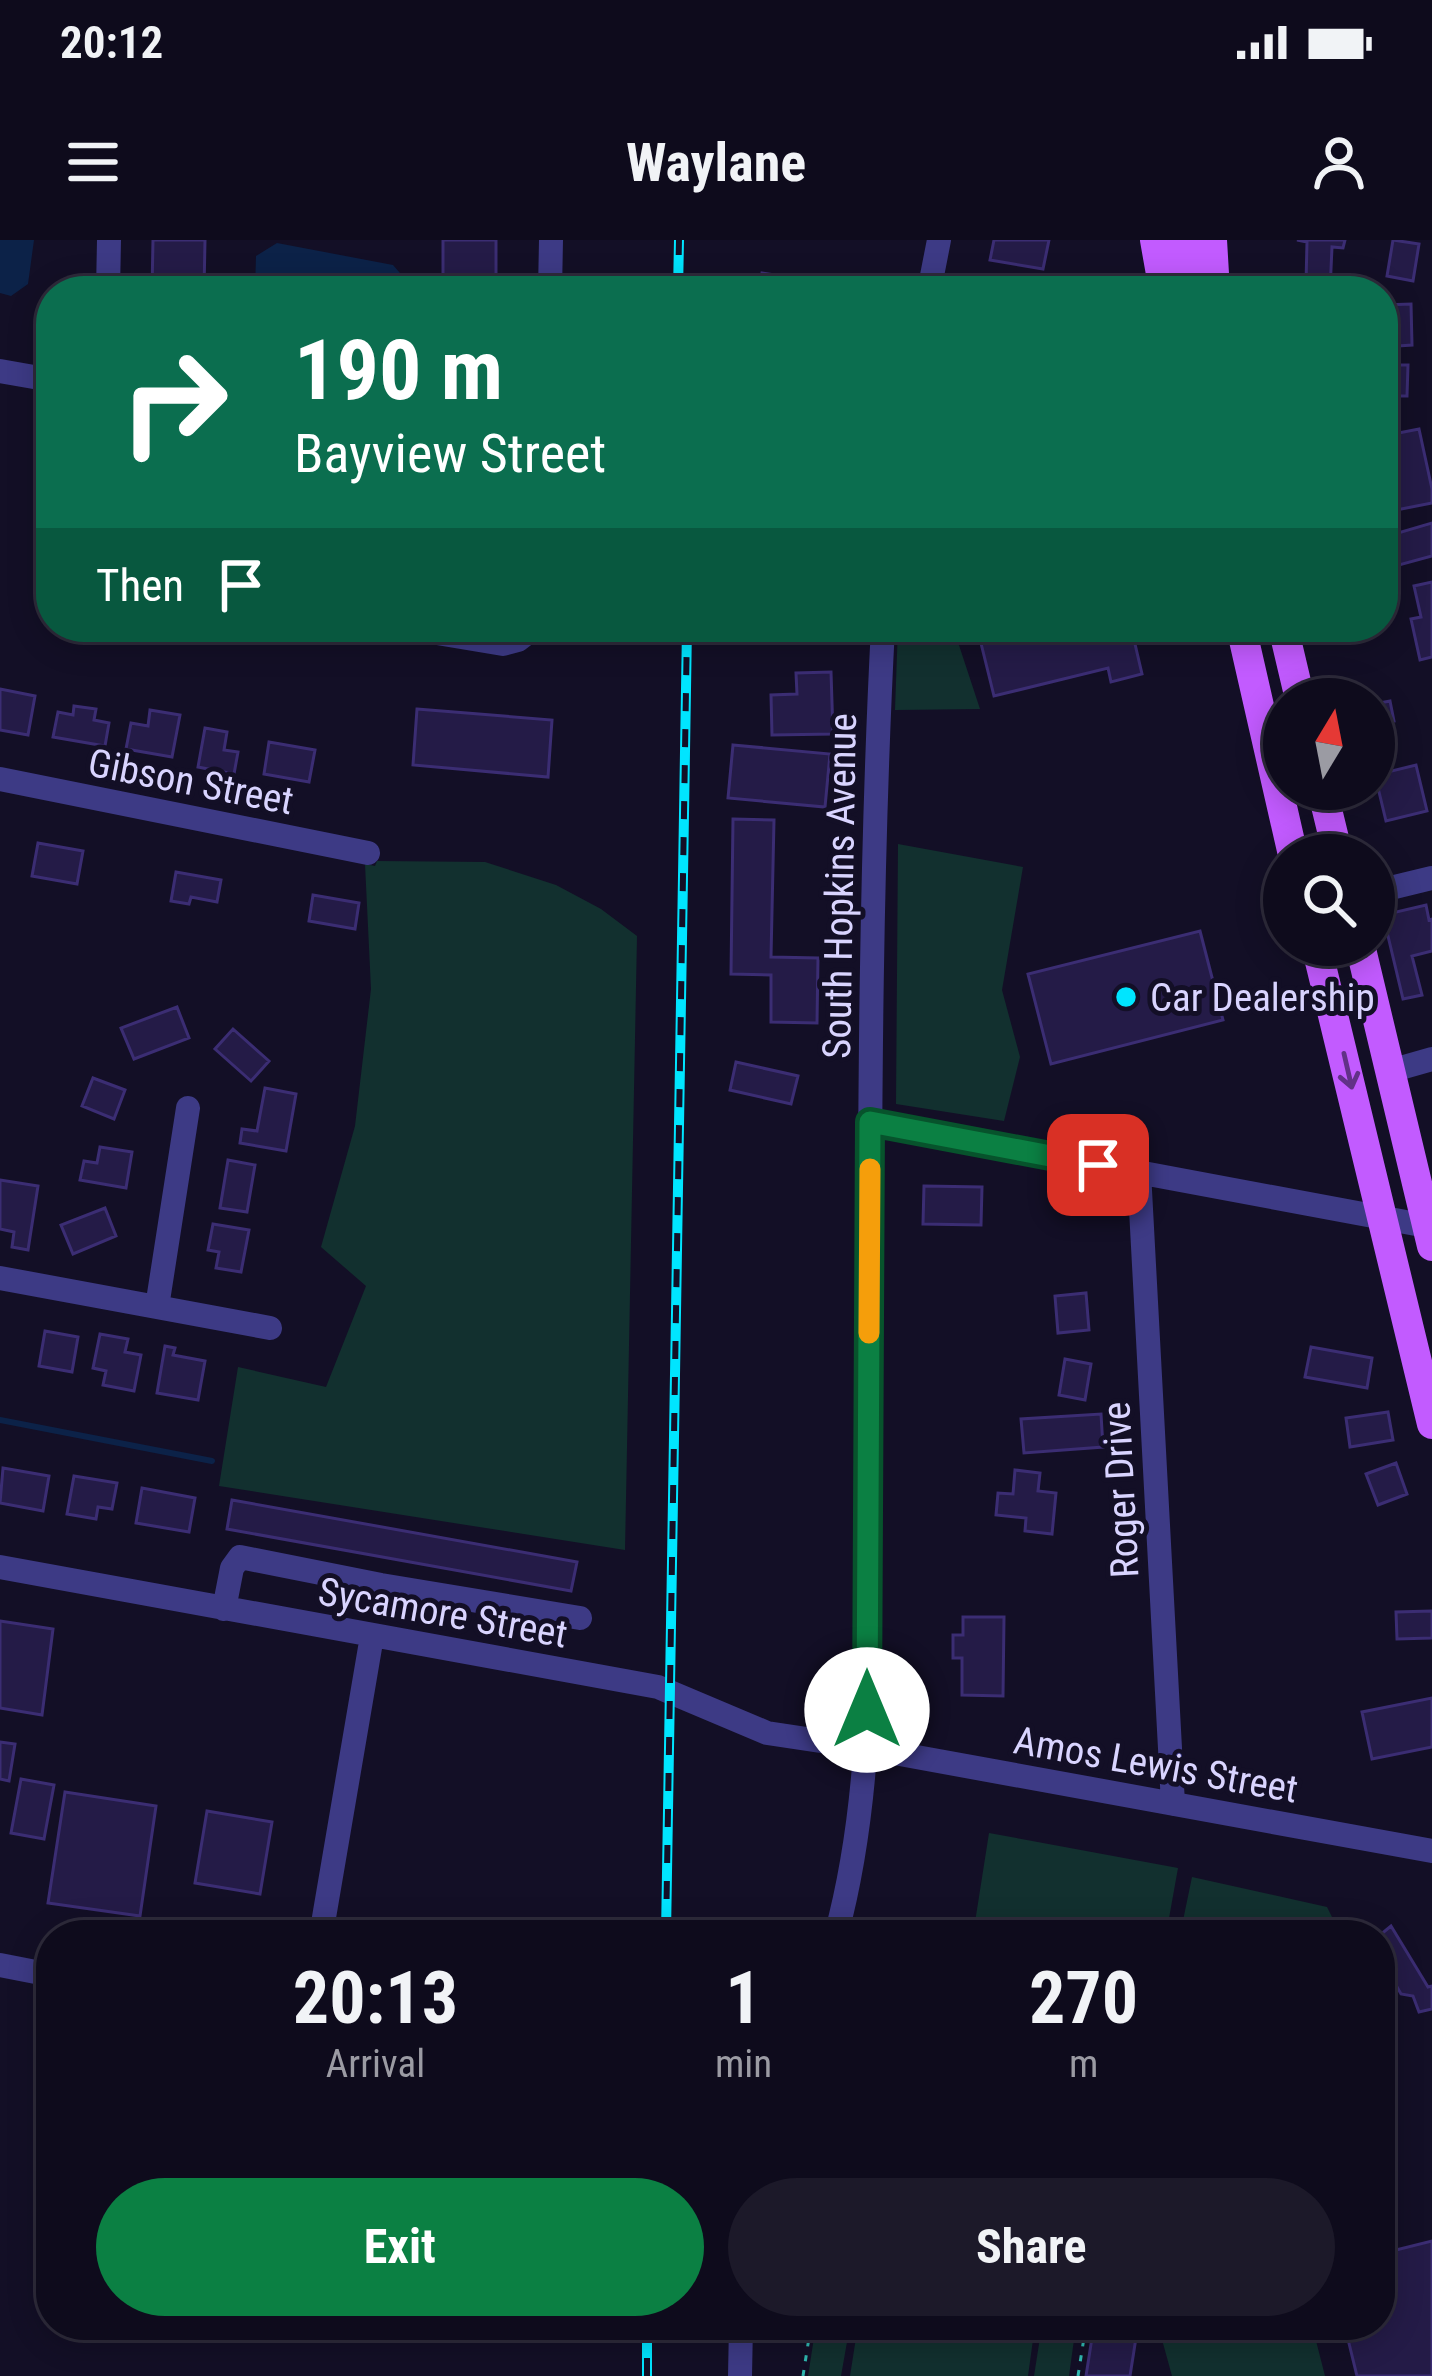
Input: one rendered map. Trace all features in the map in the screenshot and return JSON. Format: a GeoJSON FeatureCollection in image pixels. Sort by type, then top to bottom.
{"type":"FeatureCollection","features":[{"type":"Feature","properties":{"kind":"main road"},"geometry":{"type":"LineString","coordinates":[[1154,240],[1159,276]]}},
{"type":"Feature","properties":{"kind":"main road"},"geometry":{"type":"LineString","coordinates":[[1182,240],[1191,276]]}},
{"type":"Feature","properties":{"kind":"main road"},"geometry":{"type":"LineString","coordinates":[[1212,240],[1214,276]]}},
{"type":"Feature","properties":{"kind":"main road"},"geometry":{"type":"LineString","coordinates":[[1244,642],[1288,834]]}},
{"type":"Feature","properties":{"kind":"main road"},"geometry":{"type":"LineString","coordinates":[[1287,642],[1295,678]]}},
{"type":"Feature","properties":{"kind":"main road"},"geometry":{"type":"LineString","coordinates":[[1321,966],[1432,1424]]}},
{"type":"Feature","properties":{"kind":"main road"},"geometry":{"type":"LineString","coordinates":[[1365,966],[1390,1071],[1421,1150],[1430,1233]]}},
{"type":"Feature","properties":{"kind":"street"},"geometry":{"type":"LineString","coordinates":[[108,276],[109,240]]}},
{"type":"Feature","properties":{"kind":"street"},"geometry":{"type":"LineString","coordinates":[[550,276],[551,240]]}},
{"type":"Feature","properties":{"kind":"street"},"geometry":{"type":"LineString","coordinates":[[932,276],[939,240]]}},
{"type":"Feature","properties":{"kind":"street"},"geometry":{"type":"LineString","coordinates":[[0,371],[36,377]]}},
{"type":"Feature","properties":{"kind":"street","name":"South Hopkins Avenue"},"geometry":{"type":"LineString","coordinates":[[840,1920],[855,1855],[867,1748],[870,1122],[882,642]]}},
{"type":"Feature","properties":{"kind":"street","name":"Gibson Street"},"geometry":{"type":"LineString","coordinates":[[0,779],[368,853]]}},
{"type":"Feature","properties":{"kind":"street"},"geometry":{"type":"LineString","coordinates":[[1395,887],[1432,878]]}},
{"type":"Feature","properties":{"kind":"street"},"geometry":{"type":"LineString","coordinates":[[1390,1071],[1432,1059]]}},
{"type":"Feature","properties":{"kind":"street"},"geometry":{"type":"LineString","coordinates":[[157,1307],[188,1108]]}},
{"type":"Feature","properties":{"kind":"street"},"geometry":{"type":"LineString","coordinates":[[870,1122],[1383,1217],[1430,1233]]}},
{"type":"Feature","properties":{"kind":"street","name":"Roger Drive"},"geometry":{"type":"LineString","coordinates":[[1138,1172],[1173,1804]]}},
{"type":"Feature","properties":{"kind":"street"},"geometry":{"type":"LineString","coordinates":[[0,1278],[270,1328]]}},
{"type":"Feature","properties":{"kind":"street"},"geometry":{"type":"LineString","coordinates":[[224,1609],[232,1568],[240,1557],[580,1618]]}},
{"type":"Feature","properties":{"kind":"street","name":"Sycamore Street"},"geometry":{"type":"LineString","coordinates":[[0,1567],[658,1687],[767,1733],[867,1748]]}},
{"type":"Feature","properties":{"kind":"street"},"geometry":{"type":"LineString","coordinates":[[324,1920],[372,1636]]}},
{"type":"Feature","properties":{"kind":"street","name":"Amos Lewis Street"},"geometry":{"type":"LineString","coordinates":[[867,1748],[1432,1851]]}},
{"type":"Feature","properties":{"kind":"street"},"geometry":{"type":"LineString","coordinates":[[0,1965],[36,1972]]}},
{"type":"Feature","properties":{"kind":"street"},"geometry":{"type":"LineString","coordinates":[[740,2376],[741,2340]]}},
{"type":"Feature","properties":{"kind":"path"},"geometry":{"type":"LineString","coordinates":[[803,2376],[809,2340]]}},
{"type":"Feature","properties":{"kind":"path"},"geometry":{"type":"LineString","coordinates":[[1078,2376],[1084,2340]]}},
{"type":"Feature","properties":{"kind":"green space"},"geometry":{"type":"Polygon","coordinates":[[[897,642],[958,642],[980,709],[895,710],[897,642]]]}},
{"type":"Feature","properties":{"kind":"green space"},"geometry":{"type":"Polygon","coordinates":[[[898,844],[1023,867],[1002,990],[1020,1057],[1004,1121],[896,1104],[898,844]]]}},
{"type":"Feature","properties":{"kind":"green space"},"geometry":{"type":"Polygon","coordinates":[[[377,861],[485,862],[556,885],[601,909],[637,936],[625,1550],[219,1486],[238,1367],[326,1387],[366,1286],[321,1247],[355,1126],[371,989],[365,864],[375,866],[377,861]]]}},
{"type":"Feature","properties":{"kind":"green space"},"geometry":{"type":"Polygon","coordinates":[[[989,1833],[1178,1868],[1169,1920],[975,1920],[989,1833]]]}},
{"type":"Feature","properties":{"kind":"green space"},"geometry":{"type":"Polygon","coordinates":[[[1192,1877],[1327,1907],[1334,1920],[1183,1920],[1192,1877]]]}},
{"type":"Feature","properties":{"kind":"green space"},"geometry":{"type":"Polygon","coordinates":[[[814,2340],[847,2340],[841,2376],[808,2376],[814,2340]]]}},
{"type":"Feature","properties":{"kind":"green space"},"geometry":{"type":"Polygon","coordinates":[[[856,2340],[1033,2340],[1028,2376],[850,2376],[856,2340]]]}},
{"type":"Feature","properties":{"kind":"green space"},"geometry":{"type":"Polygon","coordinates":[[[1040,2340],[1074,2340],[1069,2376],[1034,2376],[1040,2340]]]}},
{"type":"Feature","properties":{"kind":"green space"},"geometry":{"type":"Polygon","coordinates":[[[1162,2340],[1316,2340],[1325,2376],[1172,2376],[1162,2340]]]}},
{"type":"Feature","properties":{"kind":"water"},"geometry":{"type":"Polygon","coordinates":[[[0,240],[34,240],[28,284],[11,296],[0,293],[0,240]]]}},
{"type":"Feature","properties":{"kind":"water"},"geometry":{"type":"Polygon","coordinates":[[[277,243],[393,265],[403,276],[255,276],[256,256],[277,243]]]}},
{"type":"Feature","properties":{"kind":"building"},"geometry":{"type":"Polygon","coordinates":[[[153,240],[205,240],[204,276],[152,276],[153,240]]]}},
{"type":"Feature","properties":{"kind":"building"},"geometry":{"type":"Polygon","coordinates":[[[443,240],[496,240],[496,276],[443,276],[443,240]]]}},
{"type":"Feature","properties":{"kind":"building"},"geometry":{"type":"Polygon","coordinates":[[[994,240],[1049,240],[1043,269],[990,260],[994,240]]]}},
{"type":"Feature","properties":{"kind":"building"},"geometry":{"type":"Polygon","coordinates":[[[1297,240],[1345,240],[1343,248],[1332,247],[1331,276],[1306,276],[1307,242],[1297,240]]]}},
{"type":"Feature","properties":{"kind":"building"},"geometry":{"type":"Polygon","coordinates":[[[1393,240],[1419,244],[1413,281],[1387,276],[1393,240]]]}},
{"type":"Feature","properties":{"kind":"building"},"geometry":{"type":"Polygon","coordinates":[[[1398,304],[1411,304],[1412,345],[1398,346],[1398,304]]]}},
{"type":"Feature","properties":{"kind":"building"},"geometry":{"type":"Polygon","coordinates":[[[1398,365],[1408,365],[1407,396],[1398,396],[1398,365]]]}},
{"type":"Feature","properties":{"kind":"building"},"geometry":{"type":"Polygon","coordinates":[[[1419,429],[1432,503],[1398,510],[1398,433],[1419,429]]]}},
{"type":"Feature","properties":{"kind":"building"},"geometry":{"type":"Polygon","coordinates":[[[1432,523],[1432,556],[1399,565],[1398,533],[1432,523]]]}},
{"type":"Feature","properties":{"kind":"building"},"geometry":{"type":"Polygon","coordinates":[[[1432,582],[1432,657],[1420,660],[1411,619],[1421,617],[1414,586],[1432,582]]]}},
{"type":"Feature","properties":{"kind":"building"},"geometry":{"type":"Polygon","coordinates":[[[981,642],[1135,642],[1142,674],[1111,682],[1108,668],[994,696],[981,642]]]}},
{"type":"Feature","properties":{"kind":"building"},"geometry":{"type":"Polygon","coordinates":[[[831,672],[833,734],[772,735],[771,695],[797,694],[796,673],[831,672]]]}},
{"type":"Feature","properties":{"kind":"building"},"geometry":{"type":"Polygon","coordinates":[[[0,689],[35,696],[28,735],[0,730],[0,689]]]}},
{"type":"Feature","properties":{"kind":"building"},"geometry":{"type":"Polygon","coordinates":[[[74,706],[96,709],[94,720],[109,723],[105,746],[53,737],[58,712],[73,715],[74,706]]]}},
{"type":"Feature","properties":{"kind":"building"},"geometry":{"type":"Polygon","coordinates":[[[417,709],[552,720],[548,777],[413,765],[417,709]]]}},
{"type":"Feature","properties":{"kind":"building"},"geometry":{"type":"Polygon","coordinates":[[[150,710],[180,715],[172,757],[126,749],[131,723],[148,726],[150,710]]]}},
{"type":"Feature","properties":{"kind":"building"},"geometry":{"type":"Polygon","coordinates":[[[205,728],[227,732],[224,750],[238,752],[234,774],[198,767],[205,728]]]}},
{"type":"Feature","properties":{"kind":"building"},"geometry":{"type":"Polygon","coordinates":[[[269,742],[315,750],[309,782],[264,774],[269,742]]]}},
{"type":"Feature","properties":{"kind":"building"},"geometry":{"type":"Polygon","coordinates":[[[733,745],[830,754],[825,807],[728,798],[733,745]]]}},
{"type":"Feature","properties":{"kind":"building"},"geometry":{"type":"Polygon","coordinates":[[[1416,765],[1427,811],[1386,821],[1383,810],[1395,810],[1395,770],[1416,765]]]}},
{"type":"Feature","properties":{"kind":"building"},"geometry":{"type":"Polygon","coordinates":[[[733,819],[774,820],[771,957],[818,958],[817,1023],[771,1022],[771,975],[731,974],[733,819]]]}},
{"type":"Feature","properties":{"kind":"building"},"geometry":{"type":"Polygon","coordinates":[[[38,843],[83,851],[77,884],[32,876],[38,843]]]}},
{"type":"Feature","properties":{"kind":"building"},"geometry":{"type":"Polygon","coordinates":[[[176,872],[221,880],[217,902],[191,897],[189,904],[171,901],[176,872]]]}},
{"type":"Feature","properties":{"kind":"building"},"geometry":{"type":"Polygon","coordinates":[[[313,895],[359,903],[355,929],[309,921],[313,895]]]}},
{"type":"Feature","properties":{"kind":"building"},"geometry":{"type":"Polygon","coordinates":[[[1426,905],[1432,919],[1432,951],[1412,956],[1422,995],[1403,999],[1395,965],[1395,912],[1426,905]]]}},
{"type":"Feature","properties":{"kind":"building","name":"Car Dealership"},"geometry":{"type":"Polygon","coordinates":[[[1200,931],[1223,1020],[1051,1064],[1028,974],[1200,931]]]}},
{"type":"Feature","properties":{"kind":"building"},"geometry":{"type":"Polygon","coordinates":[[[177,1007],[189,1038],[134,1059],[121,1028],[177,1007]]]}},
{"type":"Feature","properties":{"kind":"building"},"geometry":{"type":"Polygon","coordinates":[[[233,1029],[269,1061],[251,1081],[215,1049],[233,1029]]]}},
{"type":"Feature","properties":{"kind":"building"},"geometry":{"type":"Polygon","coordinates":[[[736,1062],[798,1076],[791,1104],[730,1090],[736,1062]]]}},
{"type":"Feature","properties":{"kind":"building"},"geometry":{"type":"Polygon","coordinates":[[[93,1078],[125,1090],[114,1119],[82,1106],[93,1078]]]}},
{"type":"Feature","properties":{"kind":"building"},"geometry":{"type":"Polygon","coordinates":[[[265,1088],[296,1094],[286,1151],[240,1143],[242,1129],[257,1131],[265,1088]]]}},
{"type":"Feature","properties":{"kind":"building"},"geometry":{"type":"Polygon","coordinates":[[[100,1147],[132,1152],[126,1188],[80,1180],[84,1161],[97,1163],[100,1147]]]}},
{"type":"Feature","properties":{"kind":"building"},"geometry":{"type":"Polygon","coordinates":[[[228,1160],[255,1165],[247,1212],[220,1208],[228,1160]]]}},
{"type":"Feature","properties":{"kind":"building"},"geometry":{"type":"Polygon","coordinates":[[[0,1180],[38,1186],[28,1250],[12,1247],[14,1232],[0,1229],[0,1180]]]}},
{"type":"Feature","properties":{"kind":"building"},"geometry":{"type":"Polygon","coordinates":[[[924,1186],[982,1187],[981,1225],[923,1224],[924,1186]]]}},
{"type":"Feature","properties":{"kind":"building"},"geometry":{"type":"Polygon","coordinates":[[[105,1208],[116,1236],[73,1254],[61,1225],[105,1208]]]}},
{"type":"Feature","properties":{"kind":"building"},"geometry":{"type":"Polygon","coordinates":[[[213,1224],[249,1230],[241,1272],[216,1268],[219,1252],[208,1250],[213,1224]]]}},
{"type":"Feature","properties":{"kind":"building"},"geometry":{"type":"Polygon","coordinates":[[[1086,1293],[1089,1330],[1058,1333],[1055,1296],[1086,1293]]]}},
{"type":"Feature","properties":{"kind":"building"},"geometry":{"type":"Polygon","coordinates":[[[45,1331],[78,1337],[72,1372],[39,1366],[45,1331]]]}},
{"type":"Feature","properties":{"kind":"building"},"geometry":{"type":"Polygon","coordinates":[[[100,1334],[128,1339],[125,1352],[141,1355],[134,1391],[103,1385],[106,1371],[93,1368],[100,1334]]]}},
{"type":"Feature","properties":{"kind":"building"},"geometry":{"type":"Polygon","coordinates":[[[165,1346],[175,1348],[173,1355],[205,1361],[198,1400],[157,1393],[165,1346]]]}},
{"type":"Feature","properties":{"kind":"building"},"geometry":{"type":"Polygon","coordinates":[[[1311,1347],[1372,1358],[1367,1388],[1305,1377],[1311,1347]]]}},
{"type":"Feature","properties":{"kind":"building"},"geometry":{"type":"Polygon","coordinates":[[[1065,1359],[1091,1364],[1085,1400],[1059,1395],[1065,1359]]]}},
{"type":"Feature","properties":{"kind":"building"},"geometry":{"type":"Polygon","coordinates":[[[1388,1412],[1393,1440],[1350,1447],[1346,1418],[1388,1412]]]}},
{"type":"Feature","properties":{"kind":"building"},"geometry":{"type":"Polygon","coordinates":[[[1101,1414],[1103,1447],[1024,1453],[1021,1419],[1101,1414]]]}},
{"type":"Feature","properties":{"kind":"building"},"geometry":{"type":"Polygon","coordinates":[[[1396,1463],[1407,1494],[1378,1505],[1366,1474],[1396,1463]]]}},
{"type":"Feature","properties":{"kind":"building"},"geometry":{"type":"Polygon","coordinates":[[[3,1468],[49,1476],[43,1511],[0,1503],[3,1468]]]}},
{"type":"Feature","properties":{"kind":"building"},"geometry":{"type":"Polygon","coordinates":[[[1015,1470],[1040,1473],[1038,1491],[1056,1493],[1052,1534],[1025,1531],[1026,1518],[996,1515],[998,1493],[1013,1494],[1015,1470]]]}},
{"type":"Feature","properties":{"kind":"building"},"geometry":{"type":"Polygon","coordinates":[[[74,1476],[117,1483],[112,1509],[98,1507],[96,1519],[67,1514],[74,1476]]]}},
{"type":"Feature","properties":{"kind":"building"},"geometry":{"type":"Polygon","coordinates":[[[142,1488],[195,1498],[189,1532],[136,1523],[142,1488]]]}},
{"type":"Feature","properties":{"kind":"building"},"geometry":{"type":"Polygon","coordinates":[[[232,1500],[577,1562],[571,1591],[227,1529],[232,1500]]]}},
{"type":"Feature","properties":{"kind":"building"},"geometry":{"type":"Polygon","coordinates":[[[1432,1611],[1432,1638],[1397,1639],[1396,1612],[1432,1611]]]}},
{"type":"Feature","properties":{"kind":"building"},"geometry":{"type":"Polygon","coordinates":[[[963,1617],[1004,1617],[1003,1696],[962,1695],[962,1658],[953,1658],[953,1635],[963,1635],[963,1617]]]}},
{"type":"Feature","properties":{"kind":"building"},"geometry":{"type":"Polygon","coordinates":[[[0,1621],[53,1629],[42,1715],[0,1708],[0,1621]]]}},
{"type":"Feature","properties":{"kind":"building"},"geometry":{"type":"Polygon","coordinates":[[[1432,1698],[1432,1747],[1372,1759],[1362,1712],[1432,1698]]]}},
{"type":"Feature","properties":{"kind":"building"},"geometry":{"type":"Polygon","coordinates":[[[0,1742],[15,1744],[9,1781],[0,1779],[0,1742]]]}},
{"type":"Feature","properties":{"kind":"building"},"geometry":{"type":"Polygon","coordinates":[[[21,1779],[54,1785],[44,1839],[11,1833],[21,1779]]]}},
{"type":"Feature","properties":{"kind":"building"},"geometry":{"type":"Polygon","coordinates":[[[65,1792],[156,1806],[140,1916],[48,1903],[65,1792]]]}},
{"type":"Feature","properties":{"kind":"building"},"geometry":{"type":"Polygon","coordinates":[[[207,1811],[272,1822],[260,1894],[195,1883],[207,1811]]]}},
{"type":"Feature","properties":{"kind":"building"},"geometry":{"type":"Polygon","coordinates":[[[1395,1933],[1428,1987],[1432,1986],[1432,2009],[1419,2012],[1413,1996],[1401,1994],[1395,1983],[1395,1933]]]}},
{"type":"Feature","properties":{"kind":"building"},"geometry":{"type":"Polygon","coordinates":[[[1432,2241],[1432,2376],[1357,2376],[1348,2340],[1395,2340],[1395,2250],[1432,2241]]]}},
{"type":"Feature","properties":{"kind":"building"},"geometry":{"type":"Polygon","coordinates":[[[1092,2340],[1136,2340],[1130,2376],[1086,2376],[1092,2340]]]}},
{"type":"Feature","properties":{"kind":"waterway"},"geometry":{"type":"LineString","coordinates":[[0,1420],[212,1461]]}},
{"type":"Feature","properties":{"kind":"railway"},"geometry":{"type":"LineString","coordinates":[[678,276],[679,240]]}},
{"type":"Feature","properties":{"kind":"railway"},"geometry":{"type":"LineString","coordinates":[[666,1920],[687,642]]}},
{"type":"Feature","properties":{"kind":"railway"},"geometry":{"type":"LineString","coordinates":[[647,2340],[647,2376]]}},
{"type":"Feature","properties":{"kind":"slow traffic"},"geometry":{"type":"LineString","coordinates":[[869,1333],[870,1169]]}},
{"type":"Feature","properties":{"kind":"place","name":"Car Dealership"},"geometry":{"type":"Point","coordinates":[1126,997]}},
{"type":"Feature","properties":{"kind":"route"},"geometry":{"type":"LineString","coordinates":[[867,1710],[870,1122],[1098,1165]]}}]}
